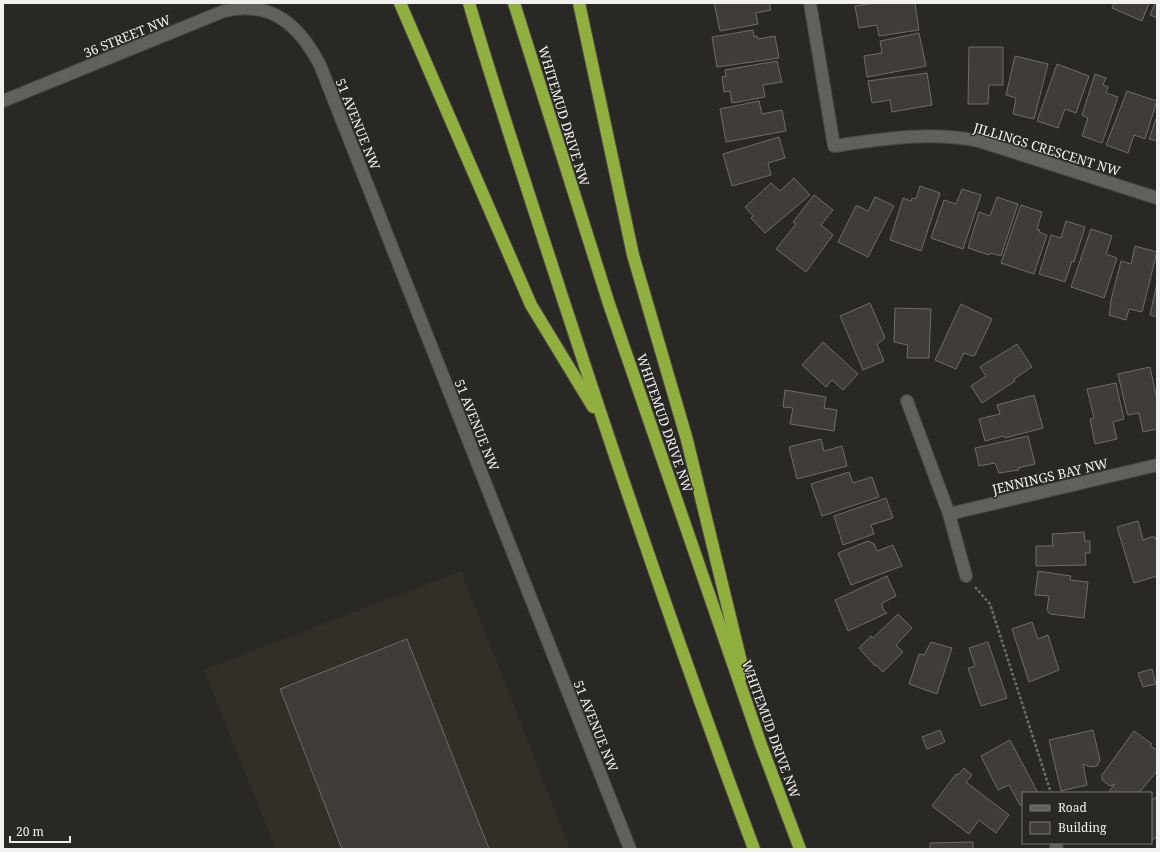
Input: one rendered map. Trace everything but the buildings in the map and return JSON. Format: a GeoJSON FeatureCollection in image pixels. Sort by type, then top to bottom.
{"type":"FeatureCollection","features":[{"type":"Feature","properties":{"kind":"highway"},"geometry":{"type":"LineString","coordinates":[[400,3],[531,306],[604,424]]}},
{"type":"Feature","properties":{"kind":"highway"},"geometry":{"type":"LineString","coordinates":[[469,3],[493,86],[604,424],[720,757],[754,849]]}},
{"type":"Feature","properties":{"kind":"highway","name":"WHITEMUD DRIVE NW"},"geometry":{"type":"LineString","coordinates":[[514,3],[609,304],[761,745],[800,849]]}},
{"type":"Feature","properties":{"kind":"highway"},"geometry":{"type":"LineString","coordinates":[[579,3],[633,255],[688,440],[761,745]]}},
{"type":"Feature","properties":{"kind":"street","name":"JILLINGS CRESCENT NW"},"geometry":{"type":"LineString","coordinates":[[810,3],[834,146],[910,136],[958,137],[979,141],[1157,198]]}},
{"type":"Feature","properties":{"kind":"street","name":"36 STREET NW"},"geometry":{"type":"LineString","coordinates":[[3,101],[224,11],[241,7],[256,8],[285,20]]}},
{"type":"Feature","properties":{"kind":"street","name":"51 AVENUE NW"},"geometry":{"type":"LineString","coordinates":[[285,20],[303,37],[320,65],[630,849]]}},
{"type":"Feature","properties":{"kind":"street"},"geometry":{"type":"LineString","coordinates":[[907,401],[949,514],[966,576]]}},
{"type":"Feature","properties":{"kind":"street","name":"JENNINGS BAY NW"},"geometry":{"type":"LineString","coordinates":[[949,514],[1157,465]]}},
{"type":"Feature","properties":{"kind":"path"},"geometry":{"type":"LineString","coordinates":[[966,576],[990,604],[1051,792]]}},
{"type":"Feature","properties":{"kind":"shaded area"},"geometry":{"type":"Polygon","coordinates":[[[461,571],[570,849],[276,849],[204,670],[461,571]]]}}]}
